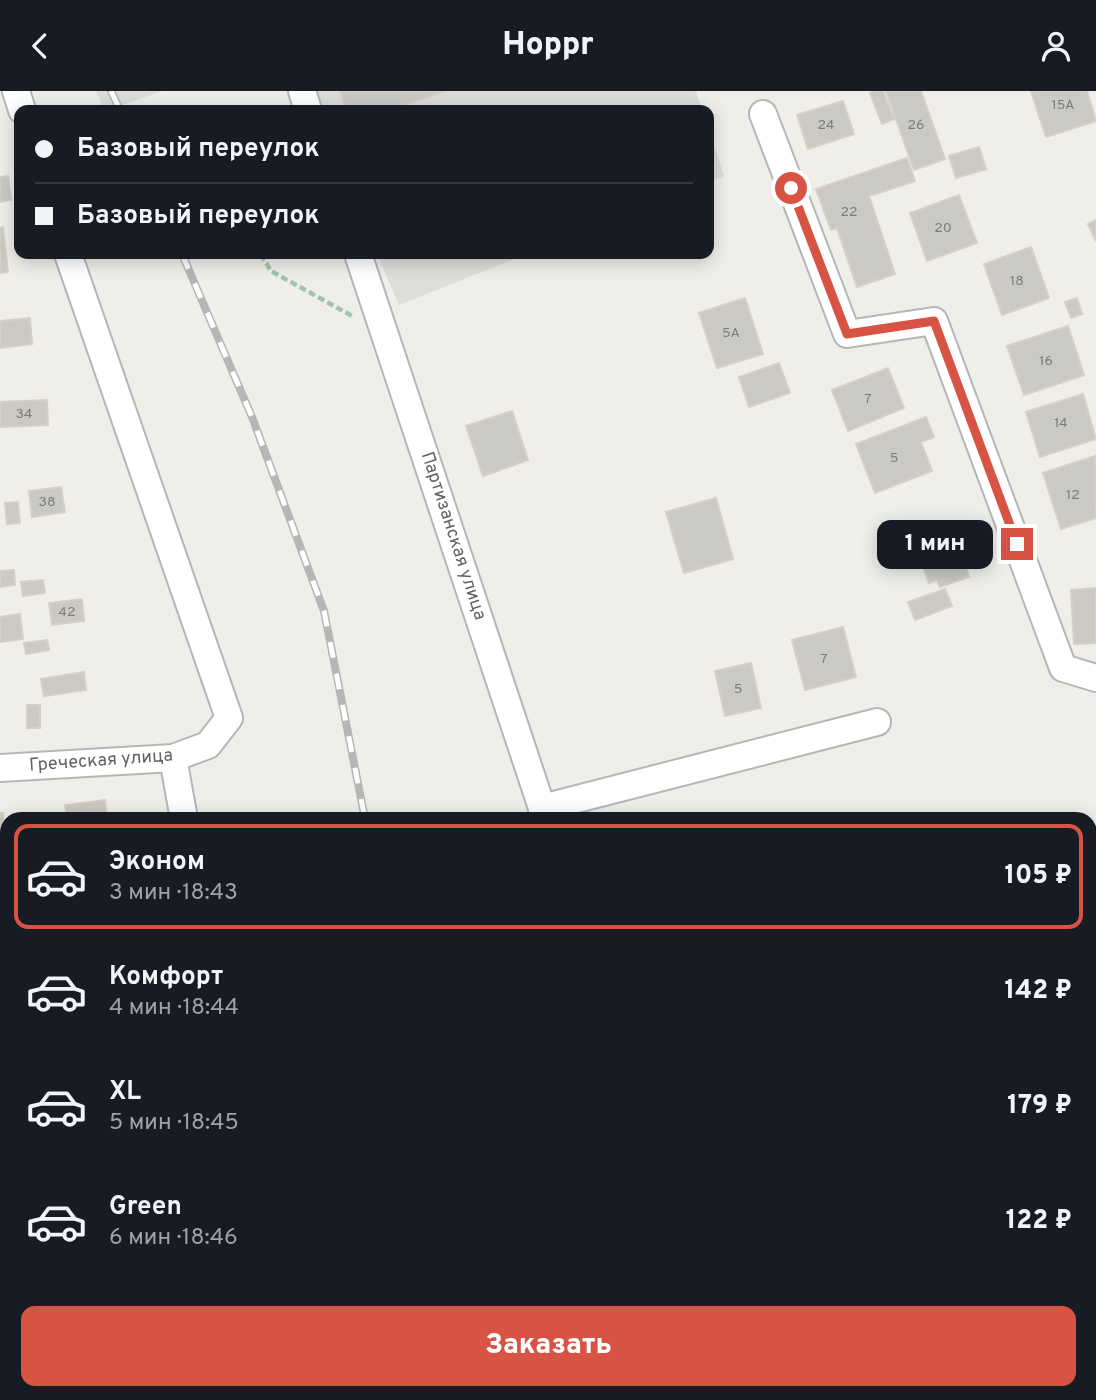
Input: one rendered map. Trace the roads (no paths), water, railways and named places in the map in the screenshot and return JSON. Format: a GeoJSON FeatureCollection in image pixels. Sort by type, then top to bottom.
{"type":"FeatureCollection","features":[{"type":"Feature","properties":{"kind":"street"},"geometry":{"type":"LineString","coordinates":[[764,114],[847,334],[934,321],[1063,668],[1096,678]]}},
{"type":"Feature","properties":{"kind":"street","name":"Греческая улица"},"geometry":{"type":"LineString","coordinates":[[0,768],[173,758],[208,745],[229,718],[70,259]]}},
{"type":"Feature","properties":{"kind":"street","name":"Партизанская улица"},"geometry":{"type":"LineString","coordinates":[[360,259],[385,328],[541,812]]}},
{"type":"Feature","properties":{"kind":"street"},"geometry":{"type":"LineString","coordinates":[[549,812],[877,722]]}},
{"type":"Feature","properties":{"kind":"street"},"geometry":{"type":"LineString","coordinates":[[173,758],[183,812]]}},
{"type":"Feature","properties":{"kind":"railway"},"geometry":{"type":"LineString","coordinates":[[111,91],[118,105]]}},
{"type":"Feature","properties":{"kind":"railway"},"geometry":{"type":"LineString","coordinates":[[184,259],[252,417],[324,611],[364,812]]}}]}
